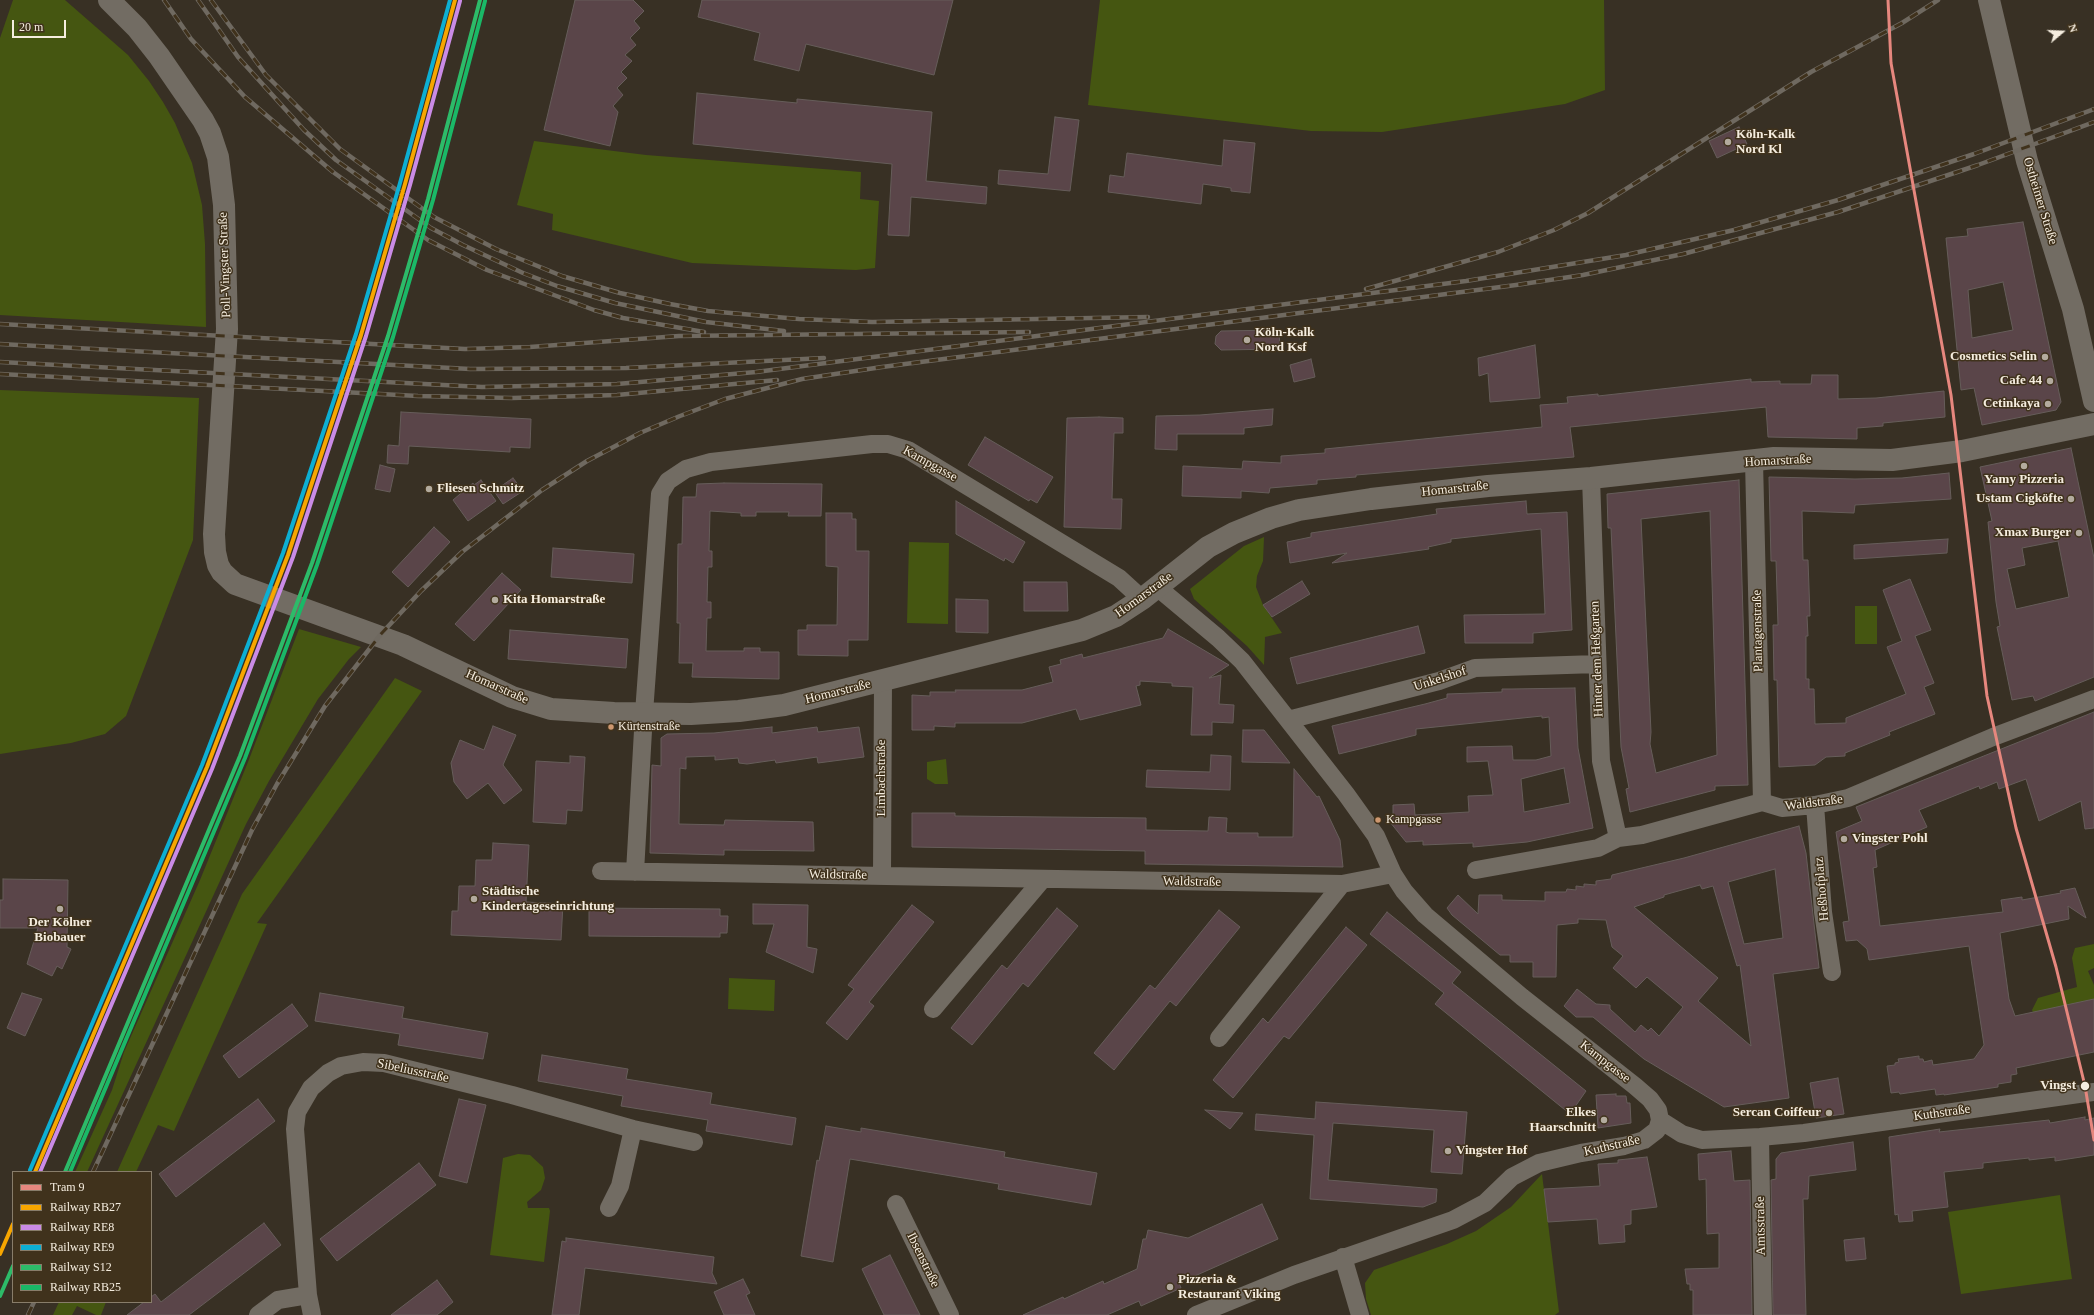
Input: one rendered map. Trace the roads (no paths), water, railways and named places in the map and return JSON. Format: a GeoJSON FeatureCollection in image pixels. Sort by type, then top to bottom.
{"type":"FeatureCollection","features":[{"type":"Feature","properties":{"kind":"street","name":"Poll-Vingster Straße"},"geometry":{"type":"LineString","coordinates":[[109,0],[137,28],[159,56],[210,133],[218,157],[224,205],[227,329],[214,534],[214,552],[218,565]]}},
{"type":"Feature","properties":{"kind":"street","name":"Ostheimer Straße"},"geometry":{"type":"LineString","coordinates":[[1989,0],[2027,160],[2074,309],[2094,401]]}},
{"type":"Feature","properties":{"kind":"street","name":"Homarstraße"},"geometry":{"type":"LineString","coordinates":[[218,565],[222,572],[235,584],[403,645],[512,697],[551,709],[692,714],[739,711],[779,706],[1082,630],[1116,616],[1150,593],[1208,547],[1234,533],[1265,520],[1299,510],[1371,499],[1488,486],[1591,478],[1774,458],[1892,460],[1962,451],[2094,424]]}},
{"type":"Feature","properties":{"kind":"street","name":"Kampgasse"},"geometry":{"type":"LineString","coordinates":[[644,713],[660,494],[668,481],[686,469],[711,462],[872,444],[888,444],[908,450],[1118,578],[1150,593],[1230,648],[1346,794],[1376,836],[1393,874],[1404,891],[1425,916],[1522,997],[1650,1099],[1658,1110],[1660,1120]]}},
{"type":"Feature","properties":{"kind":"street","name":"Plantagenstraße"},"geometry":{"type":"LineString","coordinates":[[1754,461],[1762,802]]}},
{"type":"Feature","properties":{"kind":"street","name":"Hinter dem Heßgarten"},"geometry":{"type":"LineString","coordinates":[[1591,478],[1601,761],[1618,838]]}},
{"type":"Feature","properties":{"kind":"street","name":"Unkelshof"},"geometry":{"type":"LineString","coordinates":[[1288,720],[1439,682],[1475,668],[1597,664]]}},
{"type":"Feature","properties":{"kind":"street","name":"Limbachstraße"},"geometry":{"type":"LineString","coordinates":[[882,875],[883,680]]}},
{"type":"Feature","properties":{"kind":"street","name":"Waldstraße"},"geometry":{"type":"LineString","coordinates":[[1762,802],[1782,808],[1815,805],[1848,798],[1993,737],[2094,699]]}},
{"type":"Feature","properties":{"kind":"street"},"geometry":{"type":"LineString","coordinates":[[634,872],[644,713]]}},
{"type":"Feature","properties":{"kind":"street"},"geometry":{"type":"LineString","coordinates":[[1476,870],[1598,848],[1618,838],[1642,835],[1762,802]]}},
{"type":"Feature","properties":{"kind":"street","name":"Heßhofplatz"},"geometry":{"type":"LineString","coordinates":[[1815,805],[1823,912],[1832,972]]}},
{"type":"Feature","properties":{"kind":"street","name":"Waldstraße"},"geometry":{"type":"LineString","coordinates":[[601,871],[882,875],[1042,880],[1342,884],[1393,874]]}},
{"type":"Feature","properties":{"kind":"street"},"geometry":{"type":"LineString","coordinates":[[933,1009],[1042,880]]}},
{"type":"Feature","properties":{"kind":"street"},"geometry":{"type":"LineString","coordinates":[[1218,1038],[1342,884]]}},
{"type":"Feature","properties":{"kind":"street","name":"Sibeliusstraße"},"geometry":{"type":"LineString","coordinates":[[312,1315],[308,1295],[295,1129],[297,1112],[303,1099],[311,1088],[328,1072],[341,1066],[363,1062],[384,1063],[512,1095],[633,1129],[694,1142]]}},
{"type":"Feature","properties":{"kind":"street","name":"Kuthstraße"},"geometry":{"type":"LineString","coordinates":[[1196,1315],[1228,1300],[1343,1257],[1453,1220],[1485,1203],[1512,1177],[1539,1163],[1580,1153],[1624,1146],[1644,1140],[1657,1130],[1660,1120],[1682,1134],[1702,1140],[1760,1137],[1812,1132],[2094,1092]]}},
{"type":"Feature","properties":{"kind":"street"},"geometry":{"type":"LineString","coordinates":[[609,1208],[620,1186],[633,1129]]}},
{"type":"Feature","properties":{"kind":"street","name":"Amtsstraße"},"geometry":{"type":"LineString","coordinates":[[1760,1137],[1762,1315]]}},
{"type":"Feature","properties":{"kind":"street","name":"Ibsenstraße"},"geometry":{"type":"LineString","coordinates":[[896,1204],[950,1315]]}},
{"type":"Feature","properties":{"kind":"street"},"geometry":{"type":"LineString","coordinates":[[1343,1257],[1360,1315]]}},
{"type":"Feature","properties":{"kind":"street"},"geometry":{"type":"LineString","coordinates":[[258,1315],[278,1300],[308,1295]]}},
{"type":"Feature","properties":{"kind":"railway"},"geometry":{"type":"LineString","coordinates":[[164,0],[191,39],[245,97],[333,172],[428,240],[487,270],[594,310],[623,318],[704,332]]}},
{"type":"Feature","properties":{"kind":"railway"},"geometry":{"type":"LineString","coordinates":[[198,0],[238,57],[304,130],[336,160],[431,228],[463,245],[523,273],[557,286],[615,303],[706,322],[784,331]]}},
{"type":"Feature","properties":{"kind":"railway"},"geometry":{"type":"LineString","coordinates":[[211,0],[266,75],[340,149],[434,217],[496,249],[562,276],[620,293],[708,311],[799,319],[872,322],[1148,317]]}},
{"type":"Feature","properties":{"kind":"railway"},"geometry":{"type":"LineString","coordinates":[[1366,289],[1498,252],[1554,230],[1588,213],[1811,72],[1902,23],[1938,0]]}},
{"type":"Feature","properties":{"kind":"railway"},"geometry":{"type":"LineString","coordinates":[[0,362],[482,387],[617,384],[756,372],[1466,281],[1626,255],[1734,230],[1838,200],[1974,154],[2094,109]]}},
{"type":"Feature","properties":{"kind":"railway"},"geometry":{"type":"LineString","coordinates":[[93,1171],[252,830],[277,784],[325,706],[381,634],[421,591],[462,552],[542,490],[587,461],[640,433],[725,399],[802,379],[882,367],[1516,285],[1583,275],[1683,254],[1838,212],[1978,165],[2094,122]]}},
{"type":"Feature","properties":{"kind":"railway"},"geometry":{"type":"LineString","coordinates":[[0,324],[465,349],[530,347],[679,336],[1029,332]]}},
{"type":"Feature","properties":{"kind":"railway"},"geometry":{"type":"LineString","coordinates":[[0,344],[470,369],[626,368],[824,358]]}},
{"type":"Feature","properties":{"kind":"railway"},"geometry":{"type":"LineString","coordinates":[[0,374],[418,396],[512,398],[617,395],[777,380]]}},
{"type":"Feature","properties":{"kind":"railway"},"geometry":{"type":"LineString","coordinates":[[28,1315],[34,1303]]}},
{"type":"Feature","properties":{"kind":"tram line","name":"9"},"geometry":{"type":"LineString","coordinates":[[1888,0],[1891,63],[1951,395],[1987,696],[2016,828],[2056,967],[2085,1086],[2094,1140]]}},
{"type":"Feature","properties":{"kind":"rail line","name":"RE9"},"geometry":{"type":"LineString","coordinates":[[30,1170],[202,765],[283,553],[356,334],[400,183],[450,0]]}},
{"type":"Feature","properties":{"kind":"rail line","name":"RB27"},"geometry":{"type":"LineString","coordinates":[[35,1171],[207,767],[288,555],[361,335],[405,184],[455,0]]}},
{"type":"Feature","properties":{"kind":"rail line","name":"S12"},"geometry":{"type":"LineString","coordinates":[[65,1171],[240,756],[312,563],[388,336],[428,199],[480,0]]}},
{"type":"Feature","properties":{"kind":"rail line","name":"RE8"},"geometry":{"type":"LineString","coordinates":[[40,1171],[212,769],[293,557],[366,336],[410,185],[460,1]]}},
{"type":"Feature","properties":{"kind":"rail line","name":"RB25"},"geometry":{"type":"LineString","coordinates":[[70,1171],[245,758],[317,565],[393,337],[433,200],[485,1]]}},
{"type":"Feature","properties":{"kind":"rail line","name":"RB27"},"geometry":{"type":"LineString","coordinates":[[0,1254],[12,1226]]}},
{"type":"Feature","properties":{"kind":"rail line","name":"S12"},"geometry":{"type":"LineString","coordinates":[[0,1296],[12,1268]]}},
{"type":"Feature","properties":{"kind":"place","name":"Köln-Kalk Nord Kl"},"geometry":{"type":"Point","coordinates":[1728,142]}},
{"type":"Feature","properties":{"kind":"place","name":"Köln-Kalk Nord Ksf"},"geometry":{"type":"Point","coordinates":[1247,340]}},
{"type":"Feature","properties":{"kind":"place","name":"Cosmetics Selin"},"geometry":{"type":"Point","coordinates":[2045,357]}},
{"type":"Feature","properties":{"kind":"place","name":"Cafe 44"},"geometry":{"type":"Point","coordinates":[2050,381]}},
{"type":"Feature","properties":{"kind":"place","name":"Cetinkaya"},"geometry":{"type":"Point","coordinates":[2048,404]}},
{"type":"Feature","properties":{"kind":"place","name":"Yamy Pizzeria"},"geometry":{"type":"Point","coordinates":[2024,466]}},
{"type":"Feature","properties":{"kind":"place","name":"Fliesen Schmitz"},"geometry":{"type":"Point","coordinates":[429,489]}},
{"type":"Feature","properties":{"kind":"place","name":"Ustam Cigköfte"},"geometry":{"type":"Point","coordinates":[2071,499]}},
{"type":"Feature","properties":{"kind":"place","name":"Xmax Burger"},"geometry":{"type":"Point","coordinates":[2079,533]}},
{"type":"Feature","properties":{"kind":"place","name":"Kita Homarstraße"},"geometry":{"type":"Point","coordinates":[495,600]}},
{"type":"Feature","properties":{"kind":"place","name":"Kürtenstraße"},"geometry":{"type":"Point","coordinates":[611,727]}},
{"type":"Feature","properties":{"kind":"place","name":"Kampgasse"},"geometry":{"type":"Point","coordinates":[1378,820]}},
{"type":"Feature","properties":{"kind":"place","name":"Vingster Pohl"},"geometry":{"type":"Point","coordinates":[1844,839]}},
{"type":"Feature","properties":{"kind":"place","name":"Städtische Kindertageseinrichtung"},"geometry":{"type":"Point","coordinates":[474,899]}},
{"type":"Feature","properties":{"kind":"place","name":"Der Kölner Biobauer"},"geometry":{"type":"Point","coordinates":[60,909]}},
{"type":"Feature","properties":{"kind":"place","name":"Vingst"},"geometry":{"type":"Point","coordinates":[2085,1086]}},
{"type":"Feature","properties":{"kind":"place","name":"Sercan Coiffeur"},"geometry":{"type":"Point","coordinates":[1829,1113]}},
{"type":"Feature","properties":{"kind":"place","name":"Elkes Haarschnitt"},"geometry":{"type":"Point","coordinates":[1604,1120]}},
{"type":"Feature","properties":{"kind":"place","name":"Vingster Hof"},"geometry":{"type":"Point","coordinates":[1448,1151]}},
{"type":"Feature","properties":{"kind":"place","name":"Pizzeria & Restaurant Viking"},"geometry":{"type":"Point","coordinates":[1170,1287]}}]}
